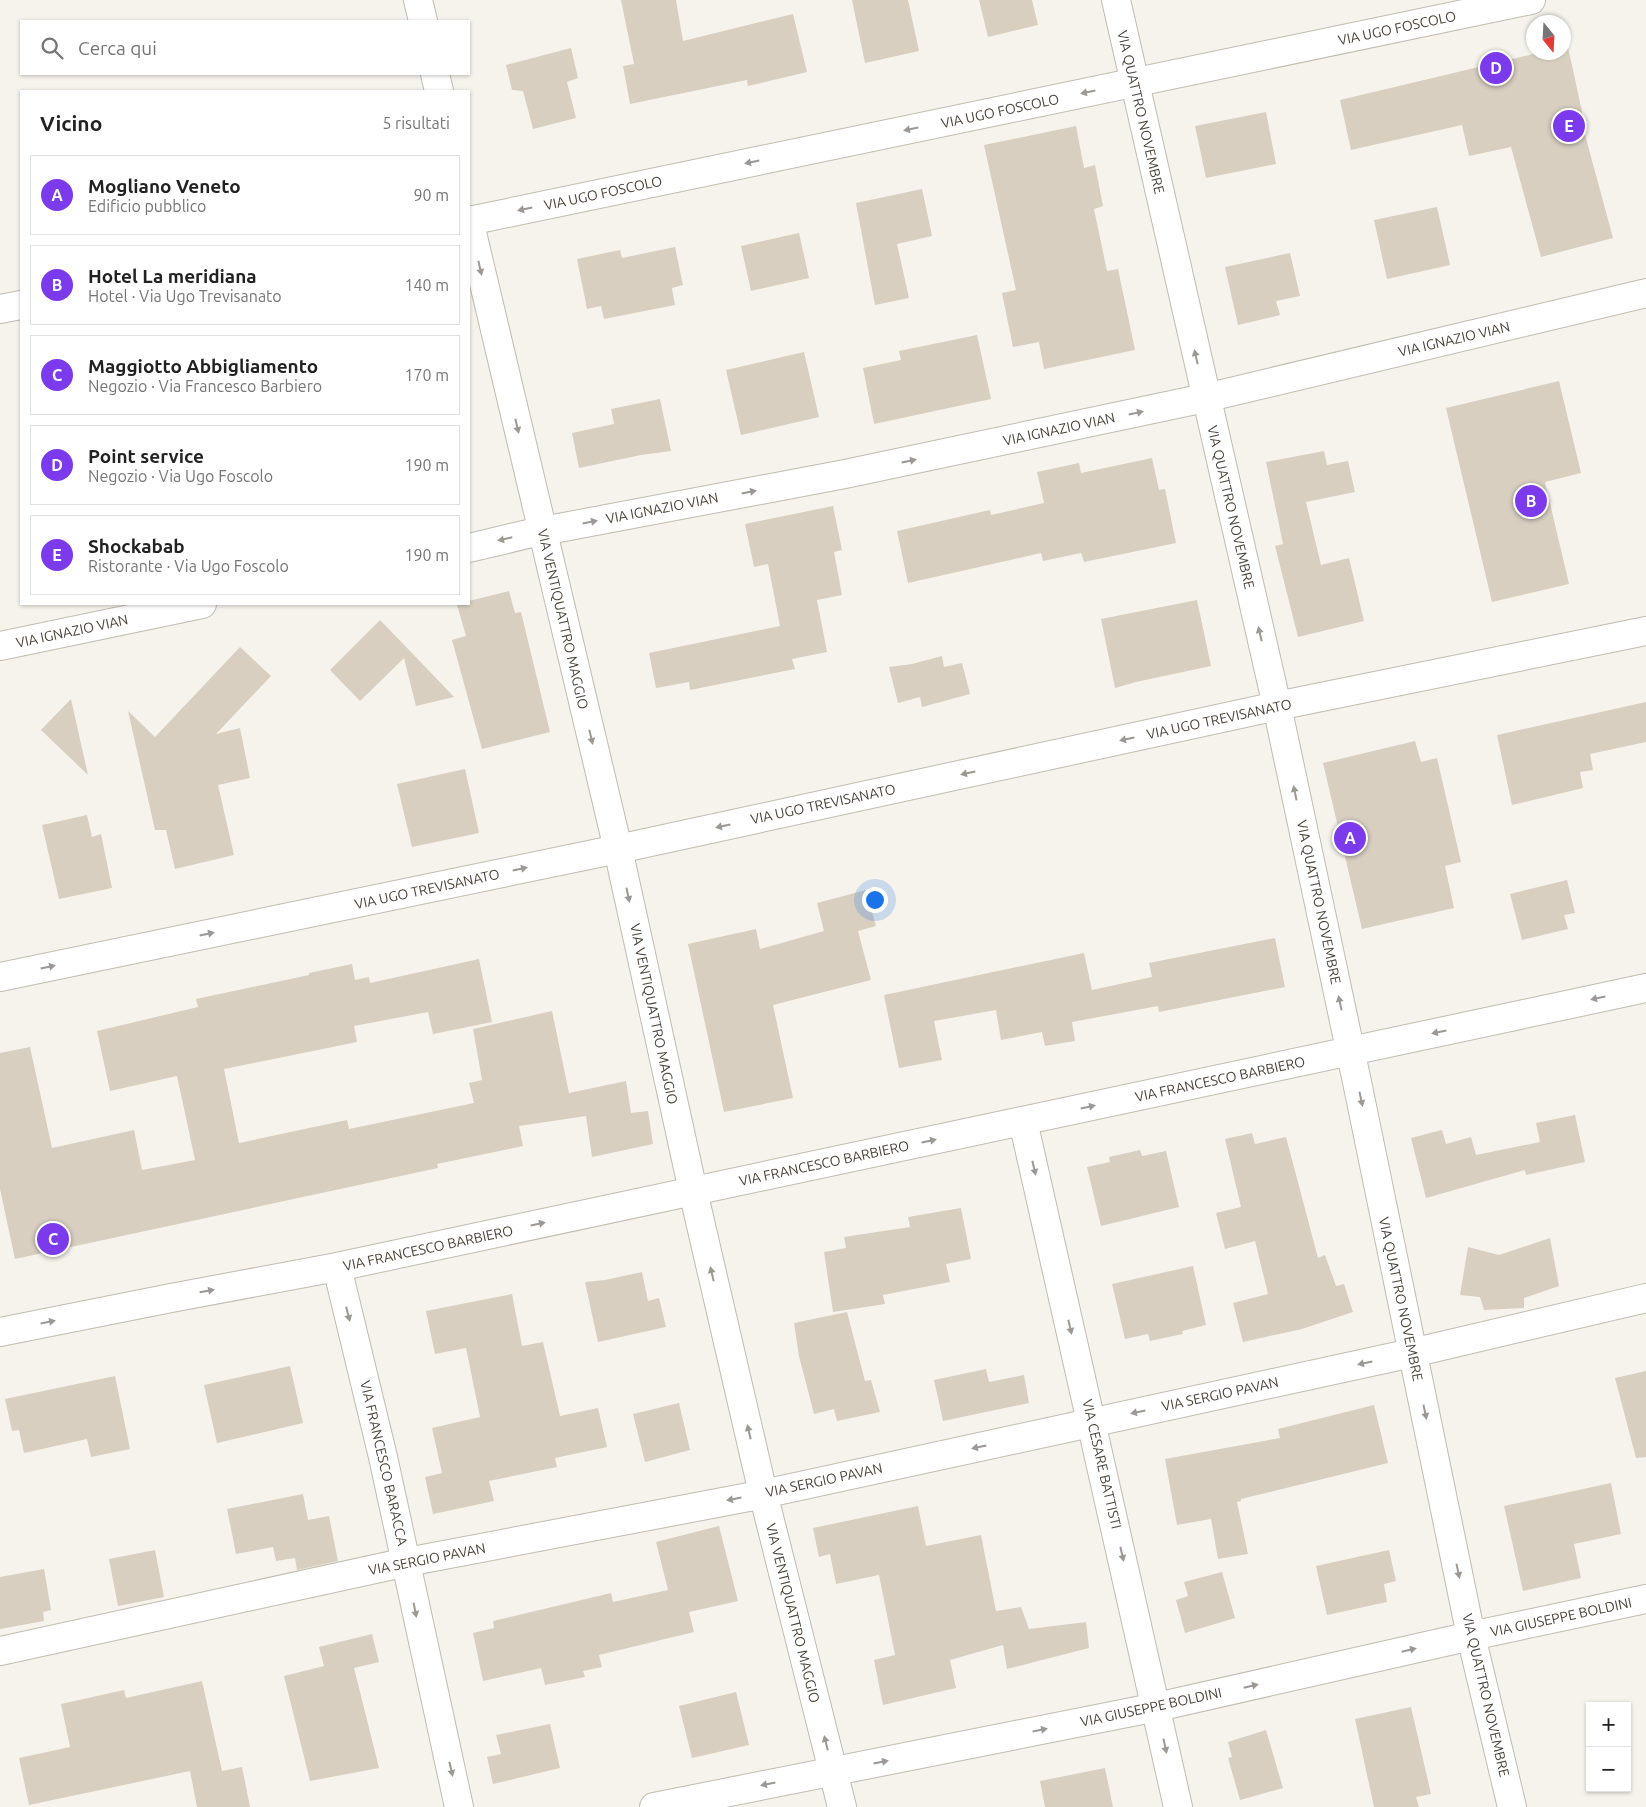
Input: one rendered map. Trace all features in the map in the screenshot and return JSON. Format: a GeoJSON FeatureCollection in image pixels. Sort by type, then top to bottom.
{"type":"FeatureCollection","features":[{"type":"Feature","properties":{"kind":"street"},"geometry":{"type":"LineString","coordinates":[[418,0],[423,20]]}},
{"type":"Feature","properties":{"kind":"street","name":"VIA QUATTRO NOVEMBRE"},"geometry":{"type":"LineString","coordinates":[[1116,0],[1205,398],[1277,706],[1471,1636],[1512,1807]]}},
{"type":"Feature","properties":{"kind":"street","name":"VIA UGO FOSCOLO"},"geometry":{"type":"LineString","coordinates":[[470,220],[1531,0]]}},
{"type":"Feature","properties":{"kind":"street"},"geometry":{"type":"LineString","coordinates":[[435,75],[439,90]]}},
{"type":"Feature","properties":{"kind":"street","name":"VIA VENTIQUATTRO MAGGIO"},"geometry":{"type":"LineString","coordinates":[[470,224],[618,849],[693,1191],[763,1493],[842,1807]]}},
{"type":"Feature","properties":{"kind":"street","name":"VIA IGNAZIO VIAN"},"geometry":{"type":"LineString","coordinates":[[470,548],[542,531],[845,474],[1205,398],[1646,293]]}},
{"type":"Feature","properties":{"kind":"street"},"geometry":{"type":"LineString","coordinates":[[0,309],[20,305]]}},
{"type":"Feature","properties":{"kind":"street","name":"VIA IGNAZIO VIAN"},"geometry":{"type":"LineString","coordinates":[[0,646],[197,605]]}},
{"type":"Feature","properties":{"kind":"street","name":"VIA UGO TREVISANATO"},"geometry":{"type":"LineString","coordinates":[[0,977],[618,849],[1277,706],[1646,631]]}},
{"type":"Feature","properties":{"kind":"street","name":"VIA FRANCESCO BARBIERO"},"geometry":{"type":"LineString","coordinates":[[0,1332],[337,1267],[1646,988]]}},
{"type":"Feature","properties":{"kind":"street","name":"VIA CESARE BATTISTI"},"geometry":{"type":"LineString","coordinates":[[1024,1121],[1178,1807]]}},
{"type":"Feature","properties":{"kind":"street","name":"VIA FRANCESCO BARACCA"},"geometry":{"type":"LineString","coordinates":[[337,1267],[406,1562],[459,1807]]}},
{"type":"Feature","properties":{"kind":"street","name":"VIA SERGIO PAVAN"},"geometry":{"type":"LineString","coordinates":[[0,1651],[406,1562],[763,1493],[1412,1352],[1646,1298]]}},
{"type":"Feature","properties":{"kind":"street","name":"VIA GIUSEPPE BOLDINI"},"geometry":{"type":"LineString","coordinates":[[654,1807],[1157,1707],[1471,1636],[1646,1599]]}},
{"type":"Feature","properties":{"kind":"building"},"geometry":{"type":"Polygon","coordinates":[[[621,0],[676,0],[683,41],[793,14],[807,72],[748,86],[747,80],[630,104],[623,66],[634,64],[621,0]]]}},
{"type":"Feature","properties":{"kind":"building"},"geometry":{"type":"Polygon","coordinates":[[[852,0],[908,0],[919,51],[865,63],[852,0]]]}},
{"type":"Feature","properties":{"kind":"building"},"geometry":{"type":"Polygon","coordinates":[[[979,0],[1032,0],[1038,25],[988,37],[979,0]]]}},
{"type":"Feature","properties":{"kind":"building"},"geometry":{"type":"Polygon","coordinates":[[[571,48],[578,78],[567,82],[576,118],[533,129],[523,91],[512,90],[506,65],[571,48]]]}},
{"type":"Feature","properties":{"kind":"building"},"geometry":{"type":"Polygon","coordinates":[[[1526,56],[1526,60],[1571,60],[1586,130],[1584,131],[1613,238],[1541,257],[1511,147],[1469,156],[1462,125],[1351,150],[1340,100],[1526,56]]]}},
{"type":"Feature","properties":{"kind":"building"},"geometry":{"type":"Polygon","coordinates":[[[1266,112],[1276,164],[1206,178],[1195,126],[1266,112]]]}},
{"type":"Feature","properties":{"kind":"building"},"geometry":{"type":"Polygon","coordinates":[[[1076,126],[1084,168],[1095,165],[1103,206],[1094,209],[1107,271],[1118,269],[1135,350],[1044,369],[1039,342],[1013,347],[1002,293],[1016,290],[984,145],[1076,126]]]}},
{"type":"Feature","properties":{"kind":"building"},"geometry":{"type":"Polygon","coordinates":[[[922,189],[932,236],[897,244],[909,298],[875,305],[856,203],[922,189]]]}},
{"type":"Feature","properties":{"kind":"building"},"geometry":{"type":"Polygon","coordinates":[[[1437,207],[1450,265],[1387,279],[1374,220],[1437,207]]]}},
{"type":"Feature","properties":{"kind":"building"},"geometry":{"type":"Polygon","coordinates":[[[799,233],[809,278],[751,291],[741,246],[799,233]]]}},
{"type":"Feature","properties":{"kind":"building"},"geometry":{"type":"Polygon","coordinates":[[[675,247],[683,285],[672,288],[675,305],[604,319],[601,306],[587,309],[577,259],[620,250],[622,258],[675,247]]]}},
{"type":"Feature","properties":{"kind":"building"},"geometry":{"type":"Polygon","coordinates":[[[1290,253],[1300,296],[1276,301],[1280,315],[1238,325],[1225,267],[1290,253]]]}},
{"type":"Feature","properties":{"kind":"building"},"geometry":{"type":"Polygon","coordinates":[[[977,335],[991,399],[874,424],[863,368],[901,360],[899,351],[977,335]]]}},
{"type":"Feature","properties":{"kind":"building"},"geometry":{"type":"Polygon","coordinates":[[[804,352],[819,417],[741,435],[726,370],[804,352]]]}},
{"type":"Feature","properties":{"kind":"building"},"geometry":{"type":"Polygon","coordinates":[[[1559,381],[1581,473],[1545,482],[1569,584],[1492,602],[1446,408],[1559,381]]]}},
{"type":"Feature","properties":{"kind":"building"},"geometry":{"type":"Polygon","coordinates":[[[660,399],[671,451],[641,455],[579,468],[572,433],[614,424],[611,409],[660,399]]]}},
{"type":"Feature","properties":{"kind":"building"},"geometry":{"type":"Polygon","coordinates":[[[1324,451],[1327,465],[1348,461],[1355,492],[1306,502],[1321,565],[1349,558],[1364,621],[1298,637],[1275,546],[1283,544],[1266,462],[1324,451]]]}},
{"type":"Feature","properties":{"kind":"building"},"geometry":{"type":"Polygon","coordinates":[[[1152,458],[1159,490],[1165,489],[1176,543],[1084,562],[1081,553],[1043,561],[1041,553],[908,583],[897,531],[990,510],[991,515],[1044,503],[1037,472],[1079,463],[1081,473],[1152,458]]]}},
{"type":"Feature","properties":{"kind":"building"},"geometry":{"type":"Polygon","coordinates":[[[833,506],[842,550],[834,552],[842,595],[817,600],[827,652],[792,659],[795,669],[690,690],[689,682],[656,688],[649,653],[780,626],[768,564],[754,567],[745,524],[833,506]]]}},
{"type":"Feature","properties":{"kind":"building"},"geometry":{"type":"Polygon","coordinates":[[[509,591],[515,613],[521,612],[550,732],[482,749],[452,640],[466,636],[457,605],[470,605],[470,601],[509,591]]]}},
{"type":"Feature","properties":{"kind":"building"},"geometry":{"type":"Polygon","coordinates":[[[1197,600],[1211,666],[1115,688],[1101,619],[1197,600]]]}},
{"type":"Feature","properties":{"kind":"building"},"geometry":{"type":"Polygon","coordinates":[[[380,620],[454,697],[416,706],[404,658],[360,701],[330,670],[380,620]]]}},
{"type":"Feature","properties":{"kind":"building"},"geometry":{"type":"Polygon","coordinates":[[[240,647],[271,676],[216,734],[240,728],[250,778],[218,785],[234,855],[175,869],[166,830],[155,830],[128,711],[155,737],[240,647]]]}},
{"type":"Feature","properties":{"kind":"building"},"geometry":{"type":"Polygon","coordinates":[[[942,656],[944,667],[962,663],[970,694],[922,707],[920,697],[898,703],[889,667],[912,664],[942,656]]]}},
{"type":"Feature","properties":{"kind":"building"},"geometry":{"type":"Polygon","coordinates":[[[71,699],[88,775],[41,730],[71,699]]]}},
{"type":"Feature","properties":{"kind":"building"},"geometry":{"type":"Polygon","coordinates":[[[1646,702],[1646,742],[1590,754],[1593,770],[1580,772],[1583,788],[1512,805],[1497,735],[1646,702]]]}},
{"type":"Feature","properties":{"kind":"building"},"geometry":{"type":"Polygon","coordinates":[[[1415,741],[1421,762],[1437,758],[1461,862],[1445,866],[1454,908],[1362,929],[1323,763],[1415,741]]]}},
{"type":"Feature","properties":{"kind":"building"},"geometry":{"type":"Polygon","coordinates":[[[465,769],[479,833],[412,847],[397,784],[465,769]]]}},
{"type":"Feature","properties":{"kind":"building"},"geometry":{"type":"Polygon","coordinates":[[[87,815],[92,837],[101,834],[112,888],[59,899],[42,825],[87,815]]]}},
{"type":"Feature","properties":{"kind":"building"},"geometry":{"type":"Polygon","coordinates":[[[1567,880],[1575,913],[1564,915],[1568,929],[1522,940],[1510,894],[1567,880]]]}},
{"type":"Feature","properties":{"kind":"building"},"geometry":{"type":"Polygon","coordinates":[[[866,890],[876,926],[858,931],[871,980],[773,1005],[793,1098],[724,1112],[688,944],[756,929],[760,949],[824,931],[817,903],[866,890]]]}},
{"type":"Feature","properties":{"kind":"building"},"geometry":{"type":"Polygon","coordinates":[[[1275,938],[1285,987],[1159,1012],[1158,1006],[1072,1022],[1075,1041],[1045,1046],[1042,1032],[1001,1040],[996,1010],[934,1021],[942,1060],[899,1068],[884,995],[1084,953],[1092,990],[1152,977],[1149,963],[1275,938]]]}},
{"type":"Feature","properties":{"kind":"building"},"geometry":{"type":"Polygon","coordinates":[[[479,959],[492,1022],[433,1034],[428,1012],[354,1026],[357,1042],[224,1069],[239,1143],[347,1120],[349,1129],[474,1103],[469,1083],[482,1080],[473,1029],[552,1011],[569,1093],[626,1081],[631,1113],[648,1111],[653,1144],[592,1157],[586,1116],[519,1126],[523,1146],[437,1164],[438,1168],[15,1259],[0,1189],[0,1053],[30,1047],[52,1148],[134,1130],[142,1170],[195,1160],[177,1076],[110,1091],[97,1031],[198,1007],[196,999],[352,964],[355,980],[369,977],[370,983],[479,959]]]}},
{"type":"Feature","properties":{"kind":"building"},"geometry":{"type":"Polygon","coordinates":[[[1575,1115],[1585,1162],[1526,1175],[1525,1170],[1426,1198],[1411,1138],[1442,1130],[1446,1144],[1471,1137],[1476,1155],[1540,1142],[1536,1123],[1575,1115]]]}},
{"type":"Feature","properties":{"kind":"building"},"geometry":{"type":"Polygon","coordinates":[[[1252,1133],[1255,1144],[1286,1137],[1318,1258],[1325,1255],[1336,1286],[1344,1284],[1353,1312],[1302,1329],[1243,1342],[1233,1303],[1268,1294],[1255,1241],[1225,1249],[1216,1213],[1241,1207],[1225,1139],[1252,1133]]]}},
{"type":"Feature","properties":{"kind":"building"},"geometry":{"type":"Polygon","coordinates":[[[1140,1150],[1142,1156],[1166,1151],[1179,1207],[1101,1226],[1087,1167],[1110,1162],[1109,1157],[1140,1150]]]}},
{"type":"Feature","properties":{"kind":"building"},"geometry":{"type":"Polygon","coordinates":[[[961,1208],[971,1259],[946,1264],[950,1282],[883,1295],[885,1304],[833,1312],[824,1252],[846,1248],[844,1237],[910,1227],[908,1217],[961,1208]]]}},
{"type":"Feature","properties":{"kind":"building"},"geometry":{"type":"Polygon","coordinates":[[[1550,1238],[1559,1286],[1524,1298],[1524,1308],[1484,1310],[1480,1297],[1460,1295],[1468,1247],[1499,1255],[1550,1238]]]}},
{"type":"Feature","properties":{"kind":"building"},"geometry":{"type":"Polygon","coordinates":[[[1193,1266],[1206,1325],[1182,1331],[1183,1334],[1150,1341],[1148,1334],[1125,1339],[1112,1284],[1193,1266]]]}},
{"type":"Feature","properties":{"kind":"building"},"geometry":{"type":"Polygon","coordinates":[[[642,1272],[648,1301],[659,1298],[666,1327],[598,1342],[585,1282],[642,1272]]]}},
{"type":"Feature","properties":{"kind":"building"},"geometry":{"type":"Polygon","coordinates":[[[512,1294],[522,1346],[543,1342],[560,1416],[598,1408],[607,1447],[555,1458],[557,1467],[489,1481],[494,1501],[433,1514],[425,1477],[442,1473],[432,1428],[480,1417],[466,1348],[435,1354],[426,1311],[512,1294]]]}},
{"type":"Feature","properties":{"kind":"building"},"geometry":{"type":"Polygon","coordinates":[[[847,1312],[865,1381],[871,1380],[880,1412],[837,1421],[834,1409],[814,1414],[799,1356],[794,1323],[847,1312]]]}},
{"type":"Feature","properties":{"kind":"building"},"geometry":{"type":"Polygon","coordinates":[[[290,1366],[303,1423],[217,1443],[204,1385],[290,1366]]]}},
{"type":"Feature","properties":{"kind":"building"},"geometry":{"type":"Polygon","coordinates":[[[986,1369],[989,1382],[1024,1375],[1029,1403],[943,1421],[934,1380],[986,1369]]]}},
{"type":"Feature","properties":{"kind":"building"},"geometry":{"type":"Polygon","coordinates":[[[1646,1371],[1646,1457],[1636,1458],[1615,1378],[1646,1371]]]}},
{"type":"Feature","properties":{"kind":"building"},"geometry":{"type":"Polygon","coordinates":[[[115,1376],[130,1449],[91,1457],[87,1439],[24,1453],[19,1430],[12,1431],[5,1399],[115,1376]]]}},
{"type":"Feature","properties":{"kind":"building"},"geometry":{"type":"Polygon","coordinates":[[[679,1403],[690,1450],[645,1462],[633,1414],[679,1403]]]}},
{"type":"Feature","properties":{"kind":"building"},"geometry":{"type":"Polygon","coordinates":[[[1374,1405],[1388,1463],[1241,1499],[1241,1501],[1237,1502],[1248,1554],[1218,1559],[1211,1519],[1177,1525],[1165,1459],[1280,1438],[1278,1429],[1374,1405]]]}},
{"type":"Feature","properties":{"kind":"building"},"geometry":{"type":"Polygon","coordinates":[[[1611,1483],[1621,1534],[1574,1544],[1581,1578],[1523,1591],[1504,1506],[1611,1483]]]}},
{"type":"Feature","properties":{"kind":"building"},"geometry":{"type":"Polygon","coordinates":[[[303,1494],[308,1520],[329,1516],[338,1561],[297,1570],[295,1558],[276,1561],[273,1547],[236,1554],[227,1509],[303,1494]]]}},
{"type":"Feature","properties":{"kind":"building"},"geometry":{"type":"Polygon","coordinates":[[[918,1506],[926,1546],[981,1535],[996,1611],[1021,1607],[1029,1629],[1086,1622],[1089,1648],[1007,1669],[1003,1645],[950,1660],[956,1688],[883,1705],[874,1660],[895,1655],[879,1575],[836,1584],[830,1554],[819,1557],[813,1528],[918,1506]]]}},
{"type":"Feature","properties":{"kind":"building"},"geometry":{"type":"Polygon","coordinates":[[[719,1526],[738,1601],[689,1612],[694,1632],[599,1655],[602,1667],[583,1671],[585,1677],[545,1685],[541,1668],[483,1681],[473,1633],[494,1628],[493,1621],[611,1593],[613,1602],[668,1590],[656,1542],[719,1526]]]}},
{"type":"Feature","properties":{"kind":"building"},"geometry":{"type":"Polygon","coordinates":[[[155,1550],[164,1597],[118,1606],[109,1559],[155,1550]]]}},
{"type":"Feature","properties":{"kind":"building"},"geometry":{"type":"Polygon","coordinates":[[[1389,1550],[1396,1581],[1384,1584],[1387,1602],[1327,1615],[1316,1566],[1389,1550]]]}},
{"type":"Feature","properties":{"kind":"building"},"geometry":{"type":"Polygon","coordinates":[[[44,1569],[51,1610],[43,1612],[44,1621],[0,1629],[0,1577],[44,1569]]]}},
{"type":"Feature","properties":{"kind":"building"},"geometry":{"type":"Polygon","coordinates":[[[1222,1572],[1235,1618],[1185,1633],[1176,1600],[1188,1596],[1184,1582],[1222,1572]]]}},
{"type":"Feature","properties":{"kind":"building"},"geometry":{"type":"Polygon","coordinates":[[[372,1634],[379,1662],[354,1668],[379,1768],[310,1781],[284,1676],[324,1666],[319,1647],[372,1634]]]}},
{"type":"Feature","properties":{"kind":"building"},"geometry":{"type":"Polygon","coordinates":[[[202,1681],[222,1771],[242,1767],[250,1807],[197,1807],[190,1771],[29,1805],[19,1758],[70,1747],[61,1704],[124,1690],[126,1698],[202,1681]]]}},
{"type":"Feature","properties":{"kind":"building"},"geometry":{"type":"Polygon","coordinates":[[[736,1692],[749,1745],[692,1758],[679,1706],[736,1692]]]}},
{"type":"Feature","properties":{"kind":"building"},"geometry":{"type":"Polygon","coordinates":[[[1411,1707],[1431,1794],[1416,1797],[1419,1807],[1374,1807],[1355,1719],[1411,1707]]]}},
{"type":"Feature","properties":{"kind":"building"},"geometry":{"type":"Polygon","coordinates":[[[550,1724],[560,1768],[493,1784],[487,1757],[501,1754],[496,1735],[550,1724]]]}},
{"type":"Feature","properties":{"kind":"building"},"geometry":{"type":"Polygon","coordinates":[[[1266,1730],[1283,1788],[1240,1800],[1228,1758],[1232,1757],[1228,1742],[1266,1730]]]}},
{"type":"Feature","properties":{"kind":"building"},"geometry":{"type":"Polygon","coordinates":[[[1105,1768],[1113,1807],[1045,1807],[1040,1781],[1105,1768]]]}},
{"type":"Feature","properties":{"kind":"place","name":"Point service"},"geometry":{"type":"Point","coordinates":[1496,68]}},
{"type":"Feature","properties":{"kind":"place","name":"Shockabab"},"geometry":{"type":"Point","coordinates":[1569,126]}},
{"type":"Feature","properties":{"kind":"place","name":"Hotel La meridiana"},"geometry":{"type":"Point","coordinates":[1531,501]}},
{"type":"Feature","properties":{"kind":"place","name":"Mogliano Veneto"},"geometry":{"type":"Point","coordinates":[1350,838]}},
{"type":"Feature","properties":{"kind":"place","name":"Maggiotto Abbigliamento"},"geometry":{"type":"Point","coordinates":[53,1239]}}]}
